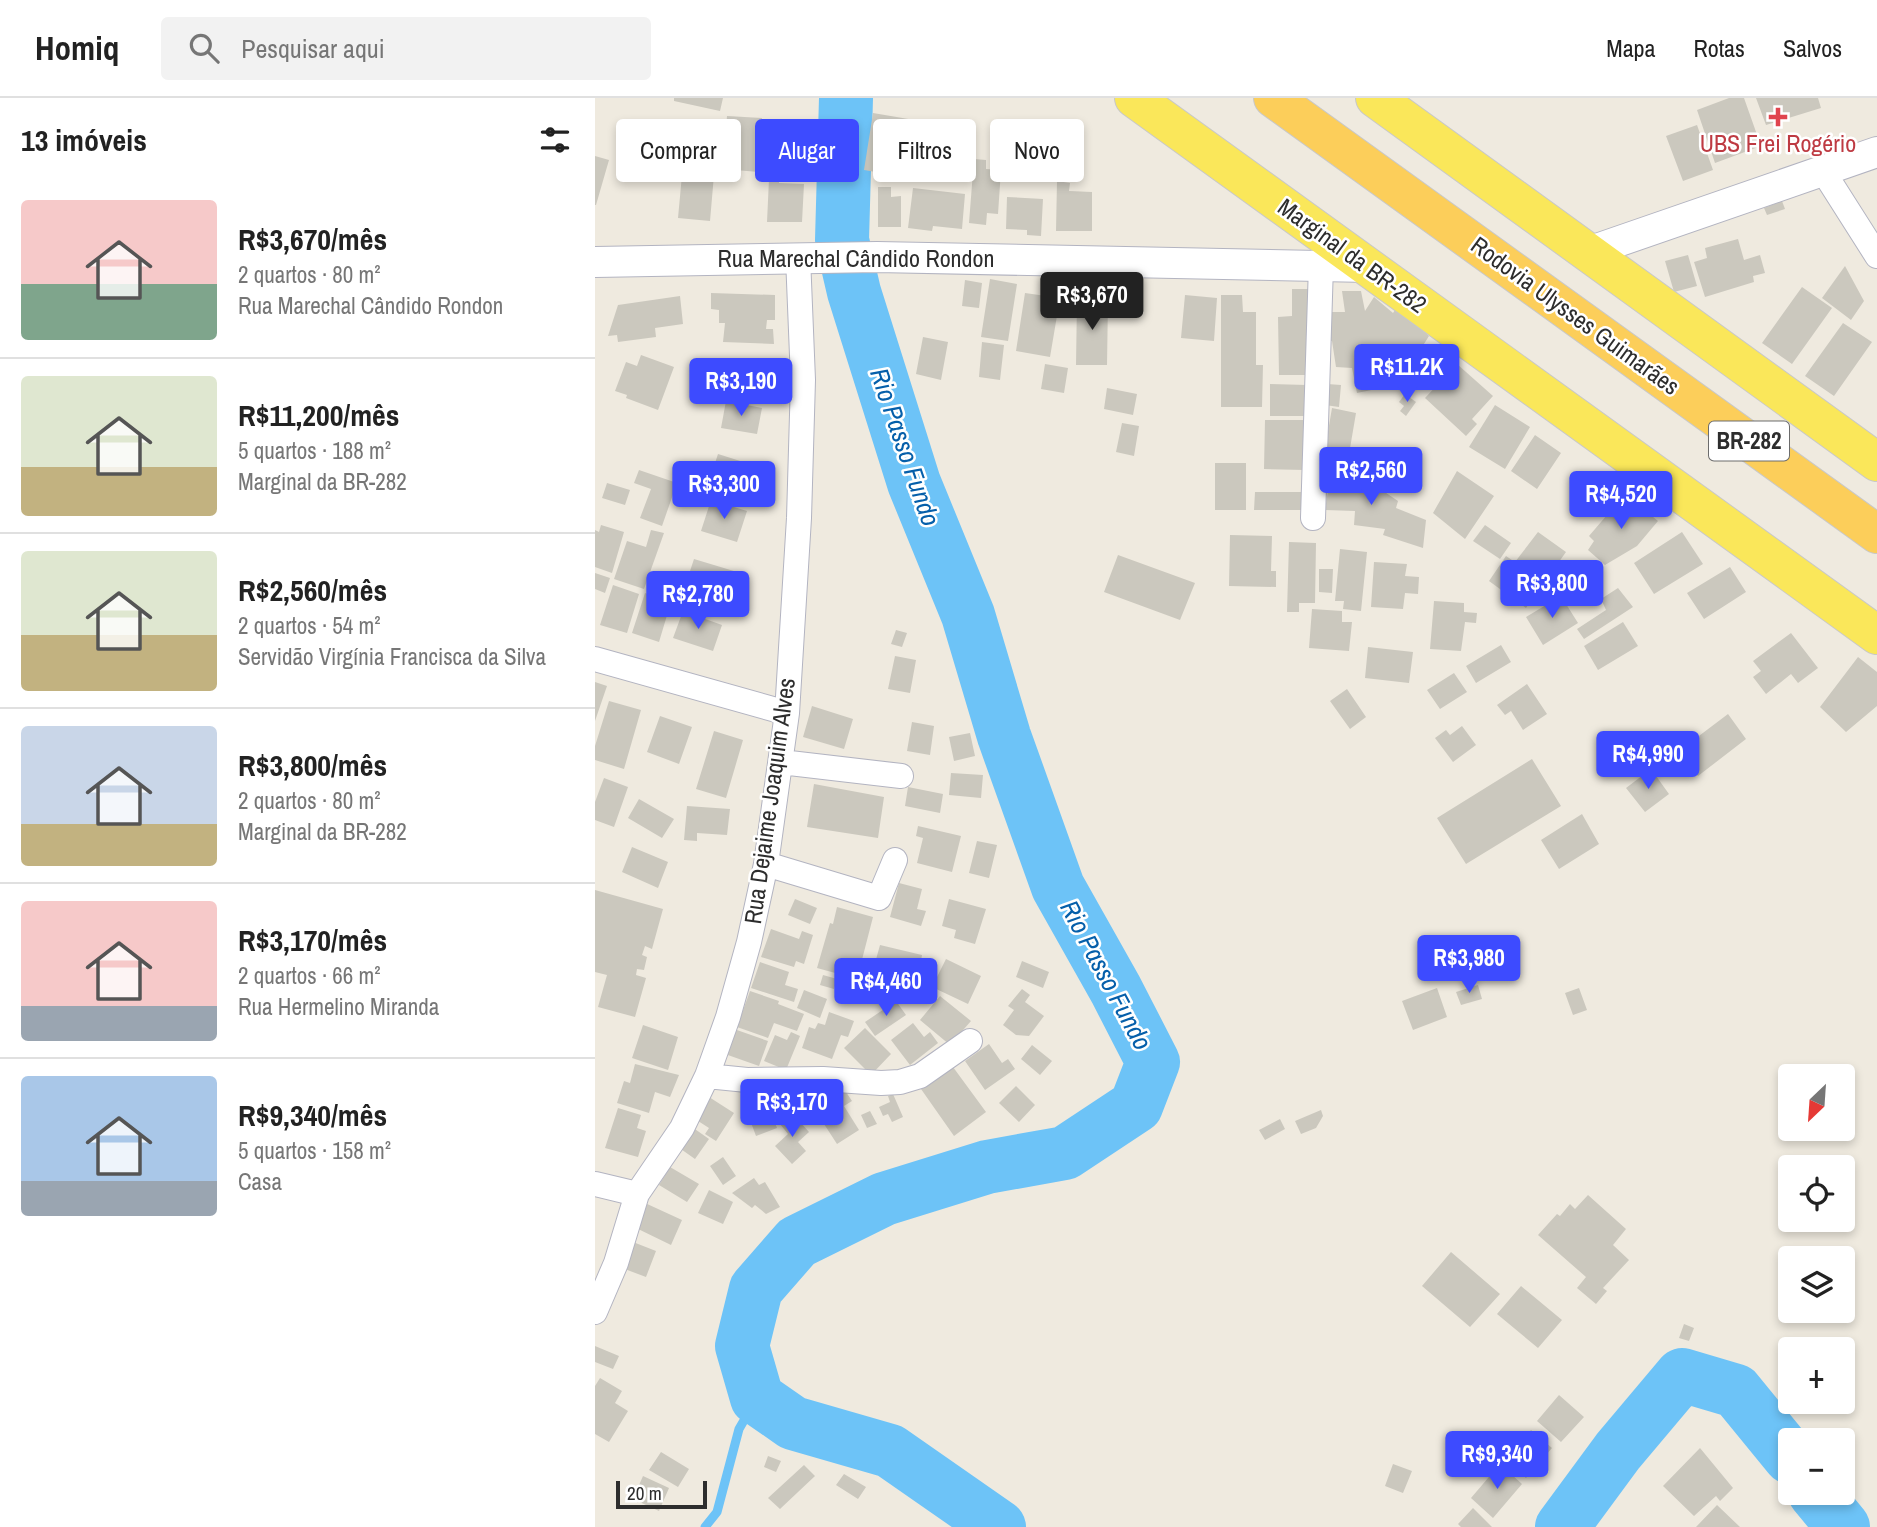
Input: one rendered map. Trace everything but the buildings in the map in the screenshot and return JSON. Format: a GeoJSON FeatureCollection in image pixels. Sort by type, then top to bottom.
{"type":"FeatureCollection","features":[{"type":"Feature","properties":{"kind":"highway","name":"Rodovia Ulysses Guimarães"},"geometry":{"type":"LineString","coordinates":[[1273,98],[1877,534]]}},
{"type":"Feature","properties":{"kind":"highway"},"geometry":{"type":"LineString","coordinates":[[1290,98],[1343,148]]}},
{"type":"Feature","properties":{"kind":"main road","name":"Marginal da BR-282"},"geometry":{"type":"LineString","coordinates":[[1134,98],[1877,635]]}},
{"type":"Feature","properties":{"kind":"main road"},"geometry":{"type":"LineString","coordinates":[[1375,98],[1877,462]]}},
{"type":"Feature","properties":{"kind":"street"},"geometry":{"type":"LineString","coordinates":[[1588,252],[1877,152]]}},
{"type":"Feature","properties":{"kind":"street"},"geometry":{"type":"LineString","coordinates":[[1823,171],[1877,256]]}},
{"type":"Feature","properties":{"kind":"street","name":"Rua Dejaime Joaquim Alves"},"geometry":{"type":"LineString","coordinates":[[595,1312],[638,1194],[682,1128],[707,1076],[742,967],[766,864],[787,713],[811,257]]}},
{"type":"Feature","properties":{"kind":"street","name":"Rua Marechal Cândido Rondon"},"geometry":{"type":"LineString","coordinates":[[595,262],[877,257],[1368,267]]}},
{"type":"Feature","properties":{"kind":"street"},"geometry":{"type":"LineString","coordinates":[[1313,518],[1321,265]]}},
{"type":"Feature","properties":{"kind":"street"},"geometry":{"type":"LineString","coordinates":[[595,659],[787,713]]}},
{"type":"Feature","properties":{"kind":"street"},"geometry":{"type":"LineString","coordinates":[[781,762],[901,776]]}},
{"type":"Feature","properties":{"kind":"street"},"geometry":{"type":"LineString","coordinates":[[766,864],[879,898],[895,860]]}},
{"type":"Feature","properties":{"kind":"street"},"geometry":{"type":"LineString","coordinates":[[707,1076],[747,1080],[900,1082],[920,1076],[970,1041]]}},
{"type":"Feature","properties":{"kind":"street"},"geometry":{"type":"LineString","coordinates":[[595,1184],[638,1194]]}},
{"type":"Feature","properties":{"kind":"waterway","name":"Rio Passo Fundo"},"geometry":{"type":"LineString","coordinates":[[846,98],[842,240],[854,292],[914,483],[968,615],[1004,736],[1058,887],[1153,1062],[1136,1106],[1065,1153],[987,1167],[884,1199],[797,1242],[756,1289],[742,1346],[757,1398],[793,1423],[890,1451],[999,1527]]}},
{"type":"Feature","properties":{"kind":"waterway","name":"Rio Passo Fundo"},"geometry":{"type":"LineString","coordinates":[[1562,1527],[1618,1451],[1682,1375],[1736,1391],[1778,1442]]}},
{"type":"Feature","properties":{"kind":"waterway"},"geometry":{"type":"LineString","coordinates":[[705,1527],[717,1512],[739,1429],[757,1398]]}},
{"type":"Feature","properties":{"kind":"waterway","name":"Rio Passo Fundo"},"geometry":{"type":"LineString","coordinates":[[1825,1505],[1843,1527]]}},
{"type":"Feature","properties":{"kind":"place","name":"UBS Frei Rogério"},"geometry":{"type":"Point","coordinates":[1778,117]}}]}
